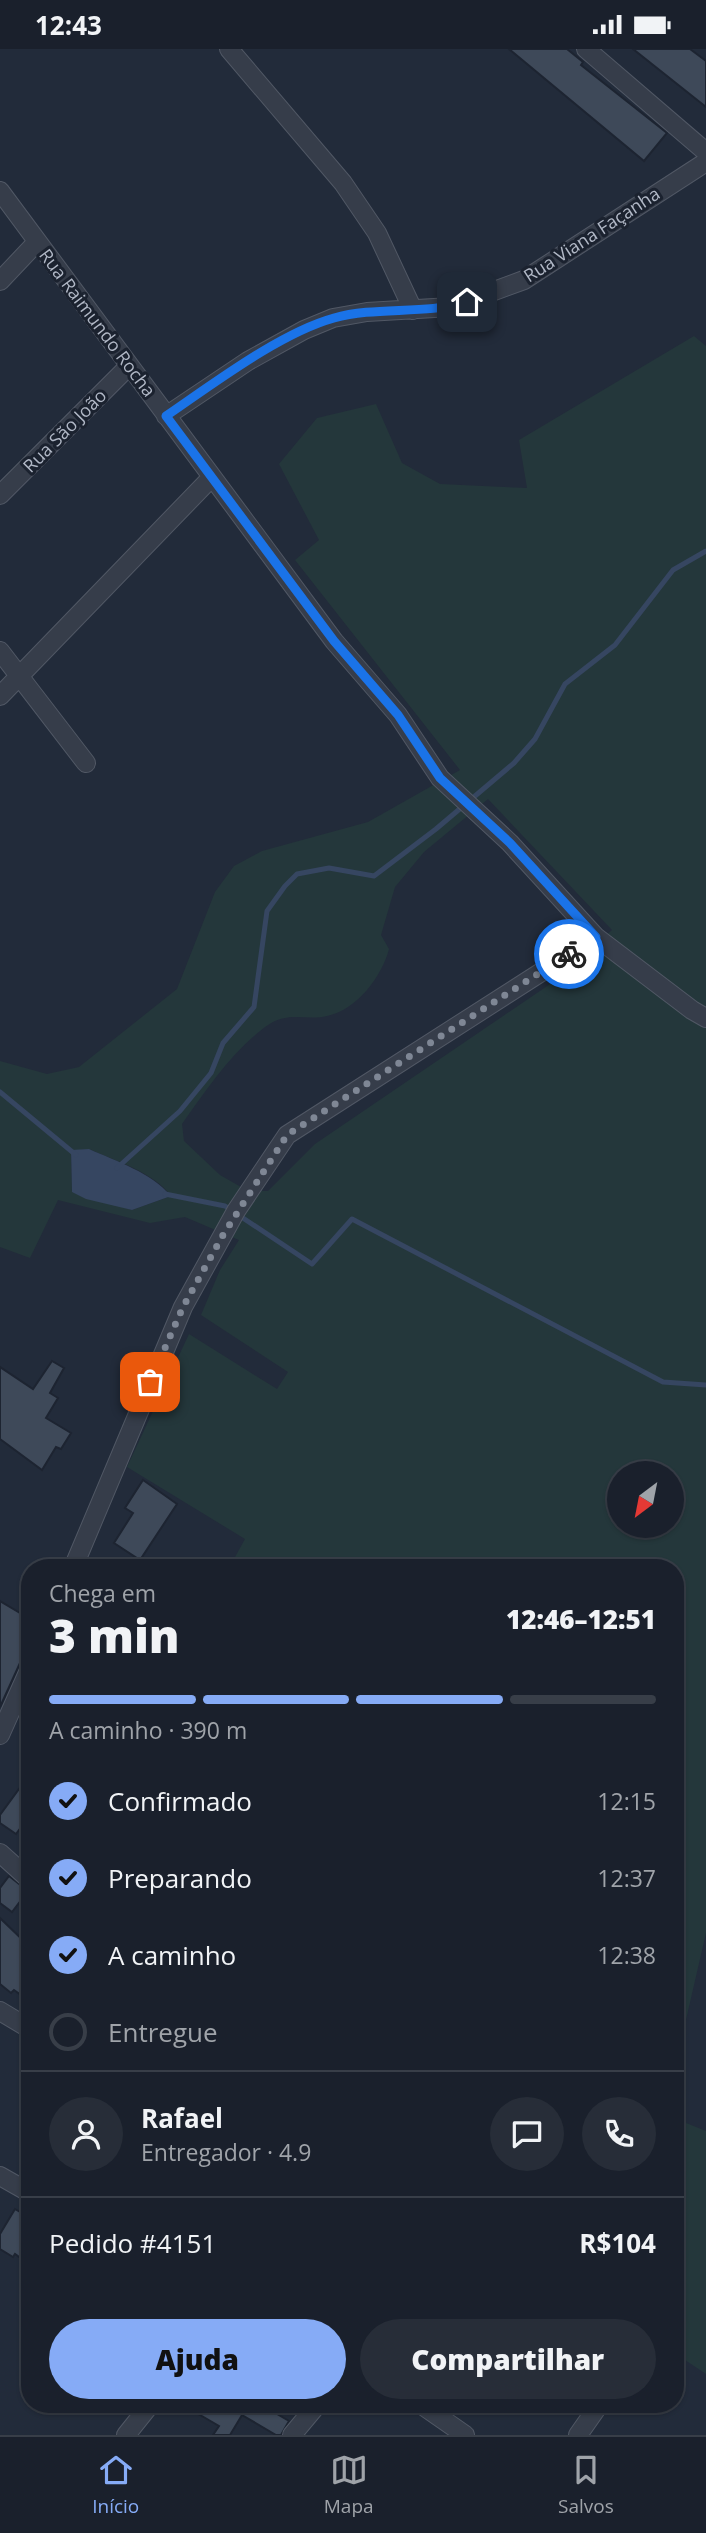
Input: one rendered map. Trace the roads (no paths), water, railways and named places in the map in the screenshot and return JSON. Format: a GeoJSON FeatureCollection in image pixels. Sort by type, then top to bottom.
{"type":"FeatureCollection","features":[{"type":"Feature","properties":{"kind":"street"},"geometry":{"type":"LineString","coordinates":[[229,49],[344,183],[377,233],[414,310]]}},
{"type":"Feature","properties":{"kind":"street"},"geometry":{"type":"LineString","coordinates":[[586,49],[706,152]]}},
{"type":"Feature","properties":{"kind":"street","name":"Rua Viana Façanha"},"geometry":{"type":"LineString","coordinates":[[166,416],[248,361],[304,330],[333,318],[367,312],[451,307],[524,280],[706,162]]}},
{"type":"Feature","properties":{"kind":"street","name":"Rua Raimundo Rocha"},"geometry":{"type":"LineString","coordinates":[[0,191],[334,641],[398,715],[440,778],[510,843],[596,937],[706,1018]]}},
{"type":"Feature","properties":{"kind":"street"},"geometry":{"type":"LineString","coordinates":[[0,281],[37,242]]}},
{"type":"Feature","properties":{"kind":"street","name":"Rua São João"},"geometry":{"type":"LineString","coordinates":[[0,495],[129,366]]}},
{"type":"Feature","properties":{"kind":"street"},"geometry":{"type":"LineString","coordinates":[[0,696],[211,478]]}},
{"type":"Feature","properties":{"kind":"street"},"geometry":{"type":"LineString","coordinates":[[0,651],[86,763]]}},
{"type":"Feature","properties":{"kind":"street"},"geometry":{"type":"LineString","coordinates":[[77,1559],[183,1307],[236,1212],[287,1135],[596,937]]}},
{"type":"Feature","properties":{"kind":"street"},"geometry":{"type":"LineString","coordinates":[[0,1735],[21,1688]]}},
{"type":"Feature","properties":{"kind":"street"},"geometry":{"type":"LineString","coordinates":[[0,1853],[21,1872]]}},
{"type":"Feature","properties":{"kind":"street"},"geometry":{"type":"LineString","coordinates":[[0,2011],[21,2024]]}},
{"type":"Feature","properties":{"kind":"street"},"geometry":{"type":"LineString","coordinates":[[0,2176],[21,2188]]}},
{"type":"Feature","properties":{"kind":"street"},"geometry":{"type":"LineString","coordinates":[[126,2435],[144,2413]]}},
{"type":"Feature","properties":{"kind":"street"},"geometry":{"type":"LineString","coordinates":[[292,2435],[310,2413]]}},
{"type":"Feature","properties":{"kind":"street"},"geometry":{"type":"LineString","coordinates":[[433,2413],[465,2435]]}},
{"type":"Feature","properties":{"kind":"street"},"geometry":{"type":"LineString","coordinates":[[578,2435],[593,2413]]}},
{"type":"Feature","properties":{"kind":"water"},"geometry":{"type":"Polygon","coordinates":[[[89,1149],[143,1174],[171,1196],[132,1210],[86,1199],[72,1192],[71,1150],[89,1149]]]}},
{"type":"Feature","properties":{"kind":"waterway"},"geometry":{"type":"LineString","coordinates":[[117,1168],[180,1111],[211,1073],[223,1043],[254,1007],[267,911],[285,886],[297,874],[329,868],[374,876],[436,829],[514,763],[535,739],[565,684],[615,645],[673,570],[706,551]]}},
{"type":"Feature","properties":{"kind":"waterway"},"geometry":{"type":"LineString","coordinates":[[0,1092],[76,1155]]}},
{"type":"Feature","properties":{"kind":"waterway"},"geometry":{"type":"LineString","coordinates":[[165,1194],[225,1206],[312,1264],[352,1219],[663,1382],[706,1385]]}}]}
